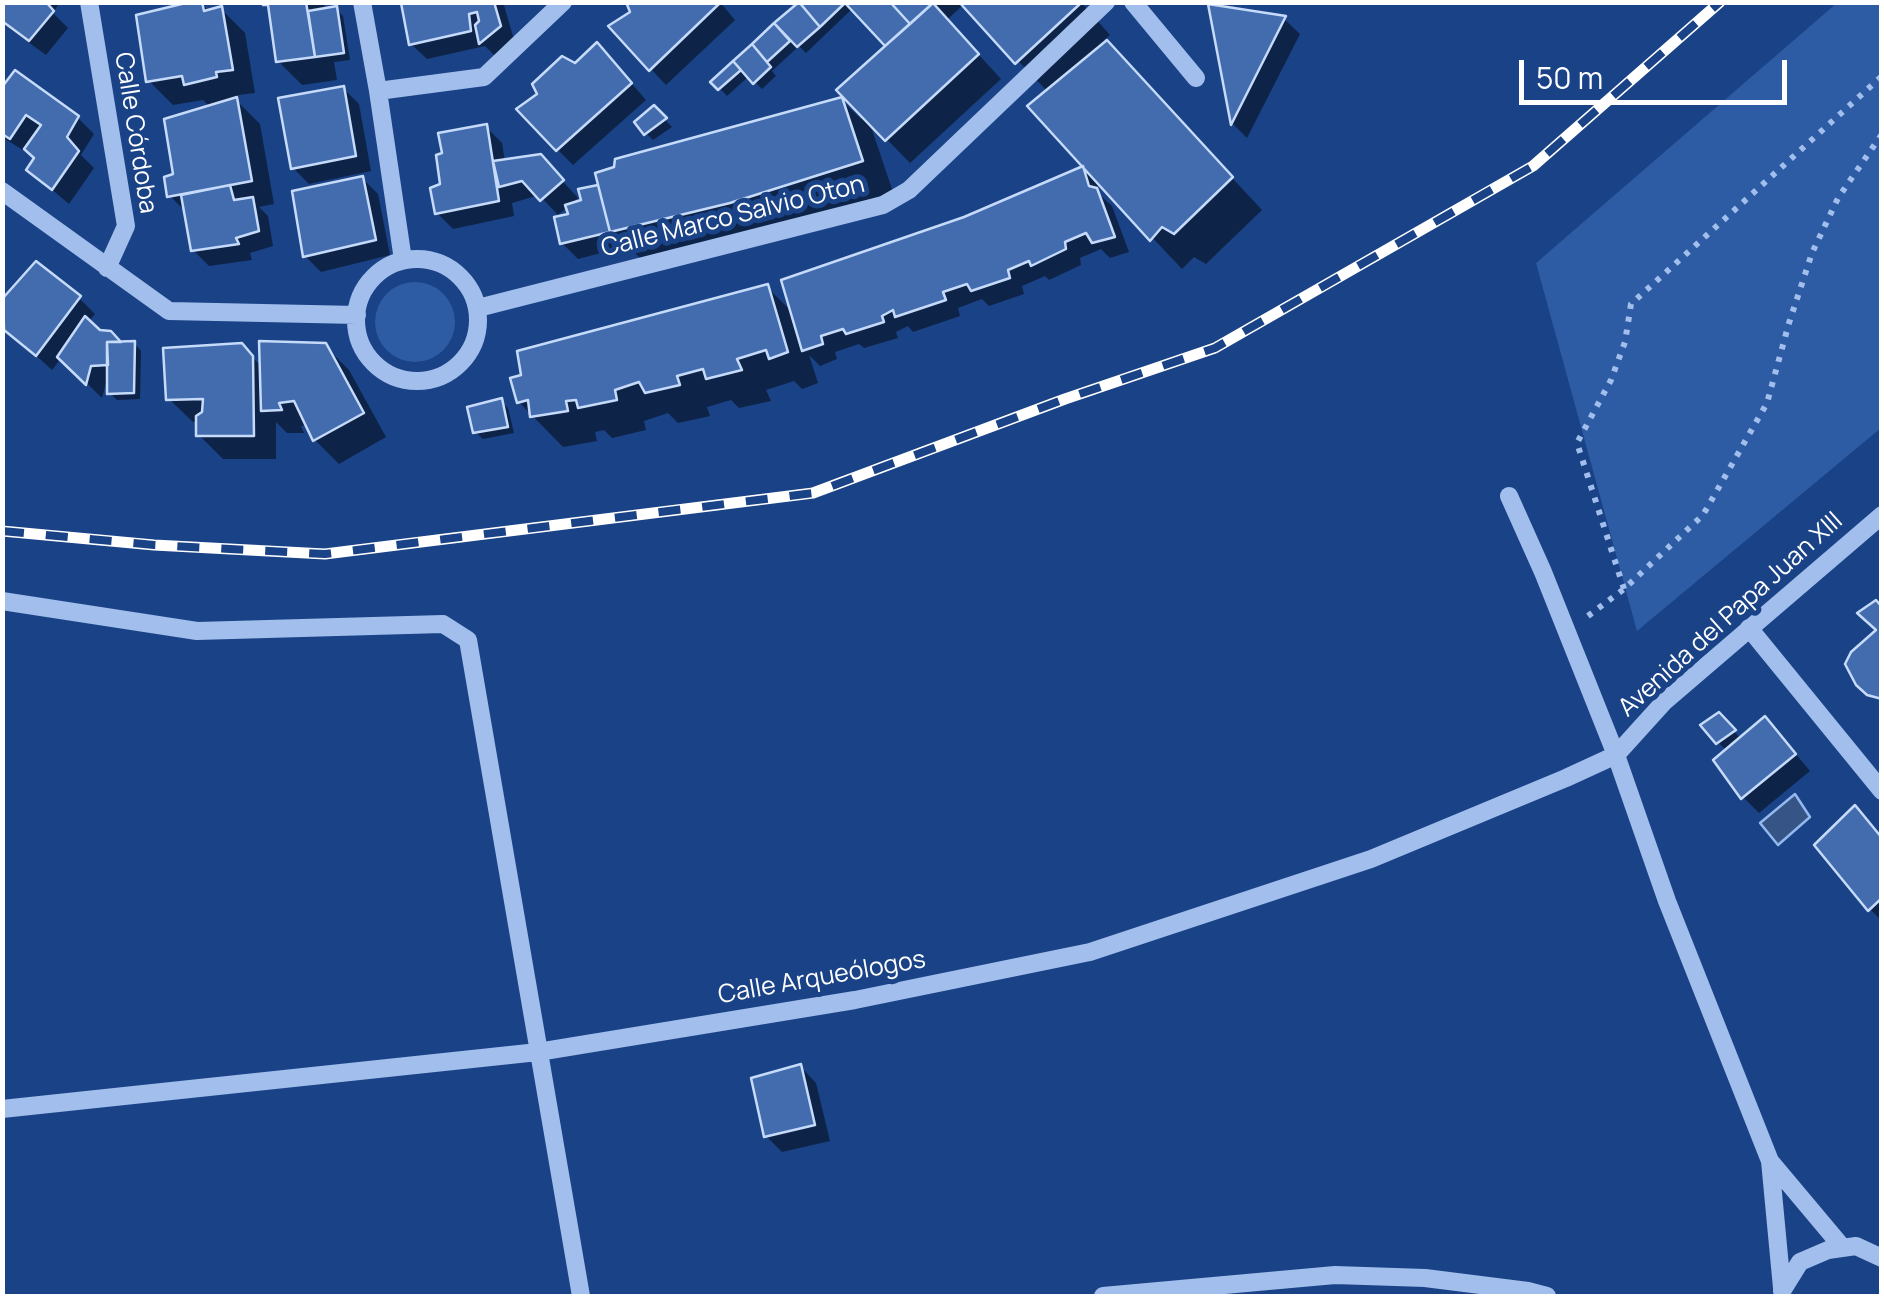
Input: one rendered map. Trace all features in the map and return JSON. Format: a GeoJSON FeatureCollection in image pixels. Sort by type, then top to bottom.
{"type":"FeatureCollection","features":[{"type":"Feature","properties":{"kind":"street","name":"Calle Córdoba"},"geometry":{"type":"LineString","coordinates":[[89,2],[126,226],[107,268]]}},
{"type":"Feature","properties":{"kind":"street"},"geometry":{"type":"LineString","coordinates":[[362,2],[403,260]]}},
{"type":"Feature","properties":{"kind":"street"},"geometry":{"type":"LineString","coordinates":[[378,91],[484,78],[562,2]]}},
{"type":"Feature","properties":{"kind":"street","name":"Calle Marco Salvio Oton"},"geometry":{"type":"LineString","coordinates":[[478,308],[883,205],[908,190],[1106,2]]}},
{"type":"Feature","properties":{"kind":"street"},"geometry":{"type":"LineString","coordinates":[[1133,2],[1196,78]]}},
{"type":"Feature","properties":{"kind":"street"},"geometry":{"type":"LineString","coordinates":[[2,191],[169,310],[356,315]]}},
{"type":"Feature","properties":{"kind":"street"},"geometry":{"type":"LineString","coordinates":[[426,259],[451,268],[467,285],[478,308],[477,333],[469,353],[454,369],[429,380],[408,381],[390,374],[369,357],[359,337],[356,315],[368,283],[383,269],[403,260],[426,259]]}},
{"type":"Feature","properties":{"kind":"street"},"geometry":{"type":"LineString","coordinates":[[1509,496],[1616,755],[1667,901],[1770,1161],[1781,1292]]}},
{"type":"Feature","properties":{"kind":"street","name":"Avenida del Papa Juan XIII"},"geometry":{"type":"LineString","coordinates":[[1616,755],[1664,702],[1882,515]]}},
{"type":"Feature","properties":{"kind":"street"},"geometry":{"type":"LineString","coordinates":[[2,601],[198,631],[443,624],[468,640],[581,1296]]}},
{"type":"Feature","properties":{"kind":"street"},"geometry":{"type":"LineString","coordinates":[[1749,628],[1882,792]]}},
{"type":"Feature","properties":{"kind":"street","name":"Calle Arqueólogos"},"geometry":{"type":"LineString","coordinates":[[2,1109],[538,1052],[855,1000],[1090,952],[1371,859],[1616,755]]}},
{"type":"Feature","properties":{"kind":"street"},"geometry":{"type":"LineString","coordinates":[[1770,1161],[1843,1248]]}},
{"type":"Feature","properties":{"kind":"street"},"geometry":{"type":"LineString","coordinates":[[1781,1292],[1800,1262],[1828,1250],[1856,1246],[1882,1258]]}},
{"type":"Feature","properties":{"kind":"street"},"geometry":{"type":"LineString","coordinates":[[1103,1296],[1335,1275],[1426,1278],[1547,1296]]}},
{"type":"Feature","properties":{"kind":"path"},"geometry":{"type":"LineString","coordinates":[[1624,589],[1577,443],[1612,380],[1625,342],[1631,304],[1882,76]]}},
{"type":"Feature","properties":{"kind":"path"},"geometry":{"type":"LineString","coordinates":[[1565,628],[1595,613],[1703,515],[1767,403],[1812,253],[1838,198],[1882,134]]}},
{"type":"Feature","properties":{"kind":"shaded area"},"geometry":{"type":"Polygon","coordinates":[[[1838,2],[1881,3],[1881,428],[1637,631],[1536,263],[1838,2]]]}},
{"type":"Feature","properties":{"kind":"shaded area"},"geometry":{"type":"Polygon","coordinates":[[[415,282],[430,285],[443,294],[452,307],[452,337],[443,350],[430,359],[415,362],[400,359],[387,350],[378,337],[375,322],[378,307],[387,294],[400,285],[415,282]]]}},
{"type":"Feature","properties":{"kind":"shaded area"},"geometry":{"type":"Polygon","coordinates":[[[1795,794],[1810,817],[1778,845],[1760,823],[1795,794]]]}},
{"type":"Feature","properties":{"kind":"building"},"geometry":{"type":"Polygon","coordinates":[[[2,2],[46,2],[54,11],[29,41],[2,21],[2,2]]]}},
{"type":"Feature","properties":{"kind":"building"},"geometry":{"type":"Polygon","coordinates":[[[202,2],[204,11],[222,6],[233,70],[216,72],[217,77],[184,85],[182,76],[146,82],[136,15],[202,2]]]}},
{"type":"Feature","properties":{"kind":"building"},"geometry":{"type":"Polygon","coordinates":[[[262,2],[306,2],[315,57],[276,62],[268,5],[262,2]]]}},
{"type":"Feature","properties":{"kind":"building"},"geometry":{"type":"Polygon","coordinates":[[[494,2],[501,26],[479,44],[477,12],[469,14],[471,31],[409,45],[401,3],[494,2]]]}},
{"type":"Feature","properties":{"kind":"building"},"geometry":{"type":"Polygon","coordinates":[[[626,2],[721,2],[649,71],[608,26],[630,12],[626,2]]]}},
{"type":"Feature","properties":{"kind":"building"},"geometry":{"type":"Polygon","coordinates":[[[799,2],[844,2],[845,3],[820,27],[799,2]]]}},
{"type":"Feature","properties":{"kind":"building"},"geometry":{"type":"Polygon","coordinates":[[[799,2],[820,27],[797,47],[774,23],[799,2]]]}},
{"type":"Feature","properties":{"kind":"building"},"geometry":{"type":"Polygon","coordinates":[[[844,2],[890,2],[910,24],[885,46],[844,2]]]}},
{"type":"Feature","properties":{"kind":"building"},"geometry":{"type":"Polygon","coordinates":[[[890,2],[933,2],[933,3],[910,24],[890,2]]]}},
{"type":"Feature","properties":{"kind":"building"},"geometry":{"type":"Polygon","coordinates":[[[959,2],[1081,2],[1081,3],[1015,64],[959,2]]]}},
{"type":"Feature","properties":{"kind":"building"},"geometry":{"type":"Polygon","coordinates":[[[933,3],[979,54],[885,141],[836,90],[933,3]]]}},
{"type":"Feature","properties":{"kind":"building"},"geometry":{"type":"Polygon","coordinates":[[[1208,4],[1286,16],[1231,125],[1208,4]]]}},
{"type":"Feature","properties":{"kind":"building"},"geometry":{"type":"Polygon","coordinates":[[[337,6],[344,53],[315,57],[308,11],[337,6]]]}},
{"type":"Feature","properties":{"kind":"building"},"geometry":{"type":"Polygon","coordinates":[[[774,23],[790,41],[767,62],[752,44],[774,23]]]}},
{"type":"Feature","properties":{"kind":"building"},"geometry":{"type":"Polygon","coordinates":[[[1107,40],[1233,177],[1174,234],[1162,227],[1150,241],[1027,106],[1107,40]]]}},
{"type":"Feature","properties":{"kind":"building"},"geometry":{"type":"Polygon","coordinates":[[[597,42],[632,83],[556,151],[516,109],[537,94],[532,84],[562,56],[575,63],[597,42]]]}},
{"type":"Feature","properties":{"kind":"building"},"geometry":{"type":"Polygon","coordinates":[[[752,44],[771,67],[753,84],[733,61],[752,44]]]}},
{"type":"Feature","properties":{"kind":"building"},"geometry":{"type":"Polygon","coordinates":[[[733,61],[741,70],[718,90],[710,82],[733,61]]]}},
{"type":"Feature","properties":{"kind":"building"},"geometry":{"type":"Polygon","coordinates":[[[15,70],[79,116],[67,137],[79,151],[52,190],[26,170],[34,158],[24,149],[41,125],[26,115],[10,139],[2,134],[2,87],[15,70]]]}},
{"type":"Feature","properties":{"kind":"building"},"geometry":{"type":"Polygon","coordinates":[[[344,86],[356,156],[291,169],[278,98],[344,86]]]}},
{"type":"Feature","properties":{"kind":"building"},"geometry":{"type":"Polygon","coordinates":[[[237,97],[252,181],[167,197],[164,177],[173,174],[164,119],[237,97]]]}},
{"type":"Feature","properties":{"kind":"building"},"geometry":{"type":"Polygon","coordinates":[[[842,97],[863,161],[730,203],[610,232],[595,173],[614,167],[615,159],[842,97]]]}},
{"type":"Feature","properties":{"kind":"building"},"geometry":{"type":"Polygon","coordinates":[[[654,105],[667,118],[644,135],[634,122],[654,105]]]}},
{"type":"Feature","properties":{"kind":"building"},"geometry":{"type":"Polygon","coordinates":[[[487,124],[499,201],[435,214],[430,188],[440,184],[436,155],[442,153],[438,133],[487,124]]]}},
{"type":"Feature","properties":{"kind":"building"},"geometry":{"type":"Polygon","coordinates":[[[541,154],[564,180],[540,201],[522,181],[499,187],[493,161],[541,154]]]}},
{"type":"Feature","properties":{"kind":"building"},"geometry":{"type":"Polygon","coordinates":[[[1083,166],[1089,186],[1097,188],[1115,237],[1092,243],[1086,233],[1065,242],[1066,249],[1031,266],[1029,261],[1008,270],[1010,278],[971,291],[967,284],[943,292],[946,300],[895,317],[893,310],[882,316],[884,322],[846,334],[843,329],[821,336],[823,344],[802,351],[781,280],[964,217],[1083,166]]]}},
{"type":"Feature","properties":{"kind":"building"},"geometry":{"type":"Polygon","coordinates":[[[363,176],[376,240],[303,257],[292,191],[363,176]]]}},
{"type":"Feature","properties":{"kind":"building"},"geometry":{"type":"Polygon","coordinates":[[[230,185],[234,200],[253,197],[259,231],[236,238],[239,244],[191,251],[181,195],[230,185]]]}},
{"type":"Feature","properties":{"kind":"building"},"geometry":{"type":"Polygon","coordinates":[[[598,185],[610,232],[560,244],[554,217],[568,214],[565,205],[581,200],[578,189],[598,185]]]}},
{"type":"Feature","properties":{"kind":"building"},"geometry":{"type":"Polygon","coordinates":[[[36,261],[81,296],[36,356],[4,330],[3,298],[36,261]]]}},
{"type":"Feature","properties":{"kind":"building"},"geometry":{"type":"Polygon","coordinates":[[[768,284],[788,352],[769,359],[766,350],[737,359],[742,370],[706,379],[703,369],[677,376],[680,385],[645,393],[639,382],[615,390],[617,400],[578,408],[576,400],[566,401],[568,411],[530,417],[528,400],[517,403],[510,378],[521,375],[517,351],[768,284]]]}},
{"type":"Feature","properties":{"kind":"building"},"geometry":{"type":"Polygon","coordinates":[[[85,316],[100,330],[111,331],[121,342],[107,342],[108,365],[91,366],[86,385],[57,357],[85,316]]]}},
{"type":"Feature","properties":{"kind":"building"},"geometry":{"type":"Polygon","coordinates":[[[135,341],[134,393],[107,394],[107,342],[135,341]]]}},
{"type":"Feature","properties":{"kind":"building"},"geometry":{"type":"Polygon","coordinates":[[[259,341],[326,343],[364,413],[313,441],[294,401],[279,403],[282,410],[261,411],[259,341]]]}},
{"type":"Feature","properties":{"kind":"building"},"geometry":{"type":"Polygon","coordinates":[[[242,343],[253,356],[254,436],[196,436],[196,416],[202,412],[203,399],[166,400],[163,348],[242,343]]]}},
{"type":"Feature","properties":{"kind":"building"},"geometry":{"type":"Polygon","coordinates":[[[502,398],[508,427],[473,433],[467,407],[502,398]]]}},
{"type":"Feature","properties":{"kind":"building"},"geometry":{"type":"Polygon","coordinates":[[[1876,600],[1882,607],[1882,699],[1867,695],[1856,685],[1845,664],[1851,652],[1876,630],[1857,613],[1876,600]]]}},
{"type":"Feature","properties":{"kind":"building"},"geometry":{"type":"Polygon","coordinates":[[[1719,712],[1736,730],[1716,744],[1700,725],[1719,712]]]}},
{"type":"Feature","properties":{"kind":"building"},"geometry":{"type":"Polygon","coordinates":[[[1765,716],[1796,754],[1741,799],[1713,760],[1765,716]]]}},
{"type":"Feature","properties":{"kind":"building"},"geometry":{"type":"Polygon","coordinates":[[[1855,805],[1882,838],[1882,898],[1868,911],[1814,845],[1855,805]]]}},
{"type":"Feature","properties":{"kind":"building"},"geometry":{"type":"Polygon","coordinates":[[[801,1064],[815,1125],[764,1137],[751,1078],[801,1064]]]}},
{"type":"Feature","properties":{"kind":"railway"},"geometry":{"type":"LineString","coordinates":[[2,531],[154,545],[325,554],[813,493],[1215,348],[1533,166],[1720,2]]}}]}
